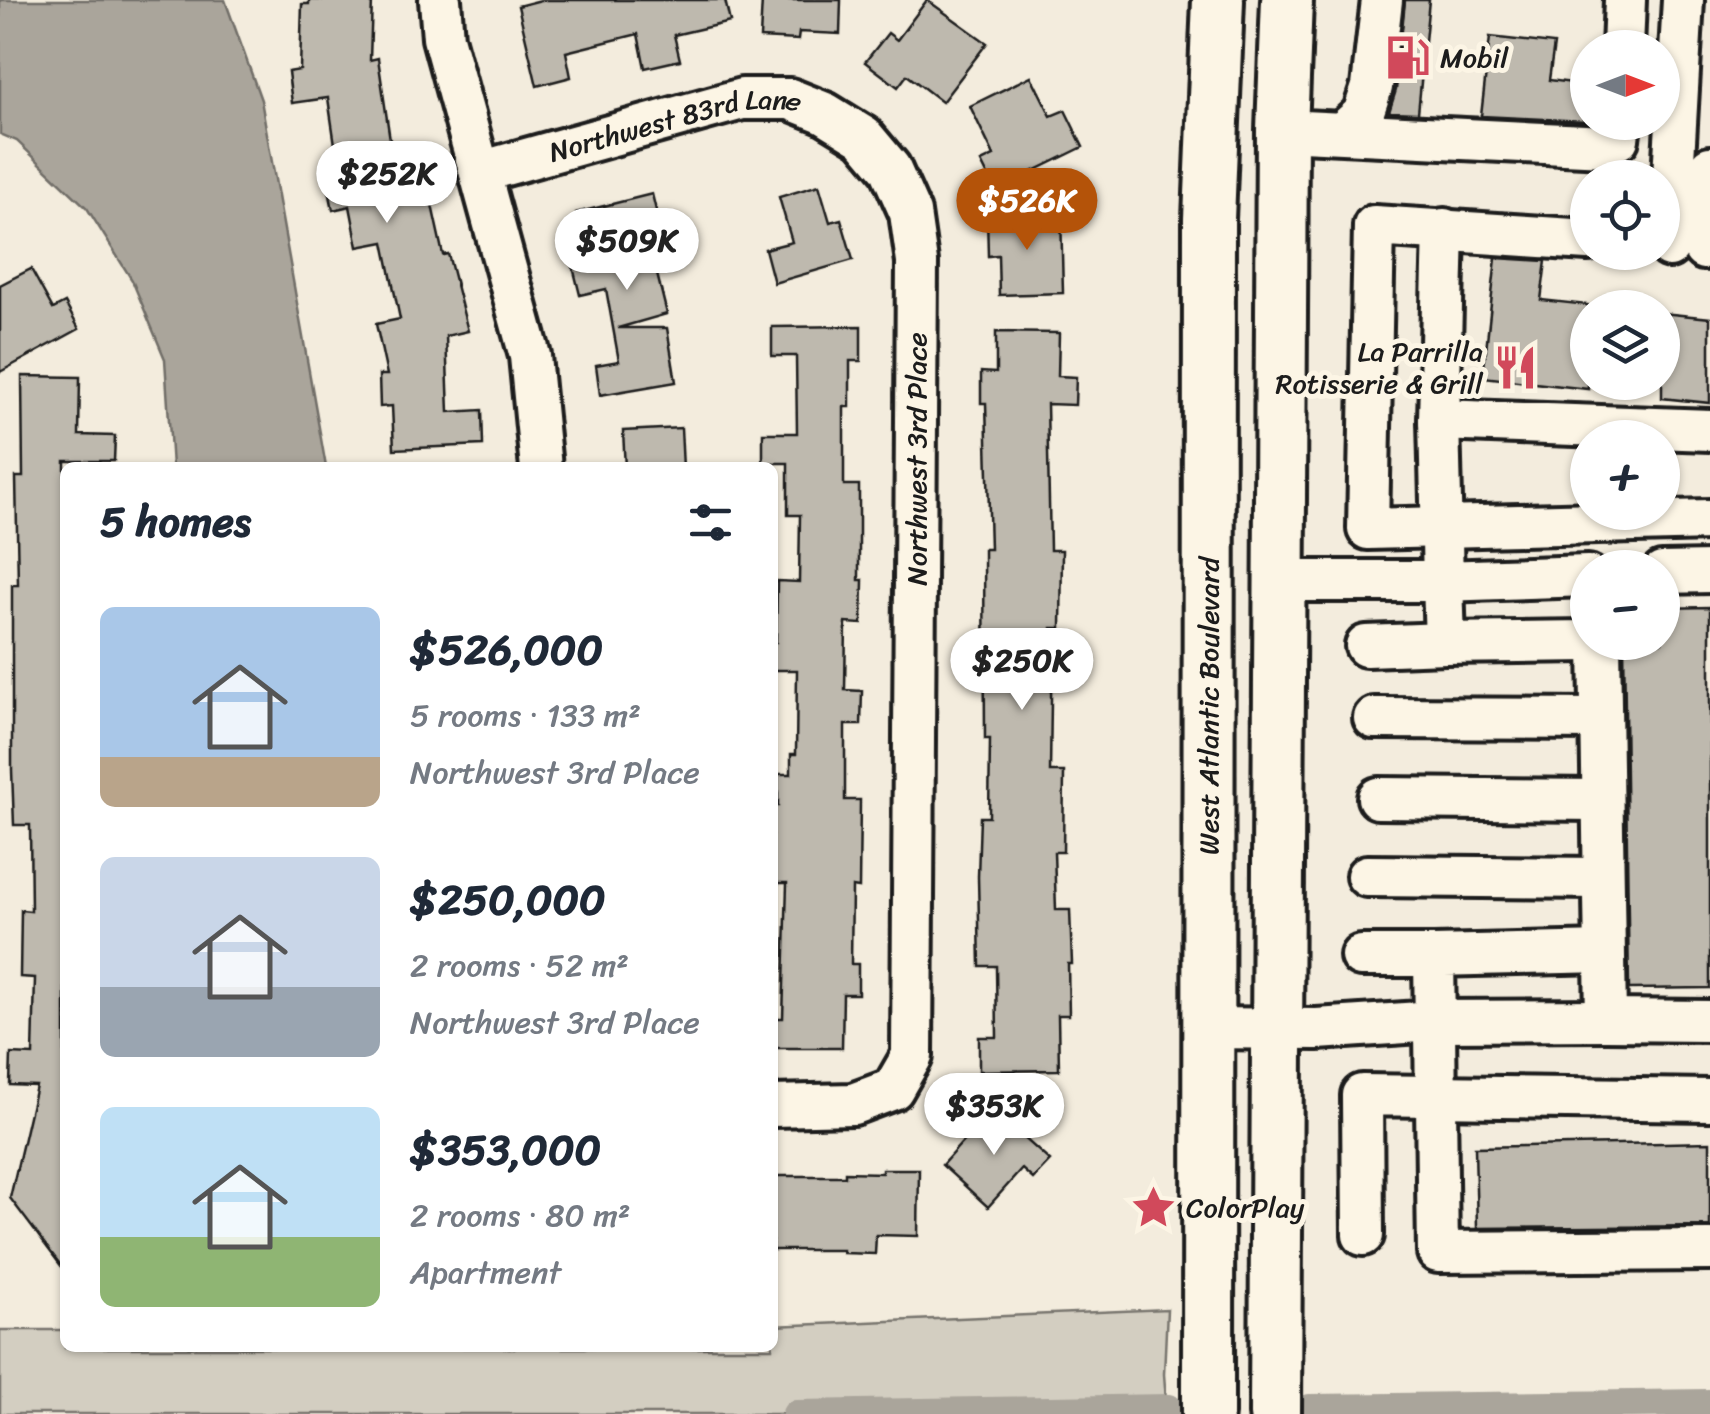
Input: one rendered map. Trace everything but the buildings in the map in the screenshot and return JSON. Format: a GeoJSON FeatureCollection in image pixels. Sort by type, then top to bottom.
{"type":"FeatureCollection","features":[{"type":"Feature","properties":{"kind":"main road","name":"West Atlantic Boulevard"},"geometry":{"type":"LineString","coordinates":[[1208,1414],[1209,219],[1218,0]]}},
{"type":"Feature","properties":{"kind":"main road"},"geometry":{"type":"LineString","coordinates":[[1275,1414],[1282,130],[1287,0]]}},
{"type":"Feature","properties":{"kind":"street"},"geometry":{"type":"LineString","coordinates":[[440,0],[443,38],[530,356],[540,462]]}},
{"type":"Feature","properties":{"kind":"street"},"geometry":{"type":"LineString","coordinates":[[1343,132],[1363,114],[1372,88],[1382,0]]}},
{"type":"Feature","properties":{"kind":"street"},"geometry":{"type":"LineString","coordinates":[[1623,30],[1624,0]]}},
{"type":"Feature","properties":{"kind":"street"},"geometry":{"type":"LineString","coordinates":[[1683,0],[1686,248]]}},
{"type":"Feature","properties":{"kind":"street","name":"Northwest 83rd Lane"},"geometry":{"type":"LineString","coordinates":[[480,172],[742,99],[790,99],[825,113],[864,137]]}},
{"type":"Feature","properties":{"kind":"street"},"geometry":{"type":"LineString","coordinates":[[1282,130],[1605,146],[1616,140]]}},
{"type":"Feature","properties":{"kind":"street","name":"Northwest 3rd Place"},"geometry":{"type":"LineString","coordinates":[[778,1106],[853,1104],[893,1089],[912,1056],[917,262],[910,214],[890,168],[864,137]]}},
{"type":"Feature","properties":{"kind":"street"},"geometry":{"type":"LineString","coordinates":[[1686,248],[1710,167]]}},
{"type":"Feature","properties":{"kind":"street"},"geometry":{"type":"LineString","coordinates":[[1570,238],[1374,226],[1368,529],[1710,520]]}},
{"type":"Feature","properties":{"kind":"street"},"geometry":{"type":"LineString","coordinates":[[1444,228],[1439,528],[1445,642]]}},
{"type":"Feature","properties":{"kind":"street"},"geometry":{"type":"LineString","coordinates":[[1439,420],[1710,430]]}},
{"type":"Feature","properties":{"kind":"street"},"geometry":{"type":"LineString","coordinates":[[1680,573],[1710,572]]}},
{"type":"Feature","properties":{"kind":"street"},"geometry":{"type":"LineString","coordinates":[[1279,581],[1570,577]]}},
{"type":"Feature","properties":{"kind":"street"},"geometry":{"type":"LineString","coordinates":[[1366,646],[1570,641]]}},
{"type":"Feature","properties":{"kind":"street"},"geometry":{"type":"LineString","coordinates":[[1600,660],[1606,1020]]}},
{"type":"Feature","properties":{"kind":"street"},"geometry":{"type":"LineString","coordinates":[[1374,718],[1600,720]]}},
{"type":"Feature","properties":{"kind":"street"},"geometry":{"type":"LineString","coordinates":[[1378,798],[1601,800]]}},
{"type":"Feature","properties":{"kind":"street"},"geometry":{"type":"LineString","coordinates":[[1367,876],[1603,878]]}},
{"type":"Feature","properties":{"kind":"street"},"geometry":{"type":"LineString","coordinates":[[1361,956],[1604,952]]}},
{"type":"Feature","properties":{"kind":"street"},"geometry":{"type":"LineString","coordinates":[[1434,956],[1438,1252],[1710,1250]]}},
{"type":"Feature","properties":{"kind":"street"},"geometry":{"type":"LineString","coordinates":[[1207,1028],[1435,1020],[1710,1021]]}},
{"type":"Feature","properties":{"kind":"street"},"geometry":{"type":"LineString","coordinates":[[1362,1235],[1362,1094],[1710,1100]]}},
{"type":"Feature","properties":{"kind":"shaded area"},"geometry":{"type":"Polygon","coordinates":[[[0,0],[225,0],[261,100],[325,462],[172,462],[165,359],[132,280],[87,208],[17,141],[0,134],[0,0]]]}},
{"type":"Feature","properties":{"kind":"shaded area"},"geometry":{"type":"Polygon","coordinates":[[[1167,1309],[1167,1414],[0,1414],[0,1330],[60,1330],[60,1352],[778,1352],[778,1326],[1167,1309]]]}},
{"type":"Feature","properties":{"kind":"waterway"},"geometry":{"type":"LineString","coordinates":[[1310,1408],[1710,1403]]}},
{"type":"Feature","properties":{"kind":"waterway"},"geometry":{"type":"LineString","coordinates":[[796,1414],[1169,1408]]}},
{"type":"Feature","properties":{"kind":"place","name":"Mobil"},"geometry":{"type":"Point","coordinates":[1407,57]}},
{"type":"Feature","properties":{"kind":"place","name":"La Parrilla Rotisserie & Grill"},"geometry":{"type":"Point","coordinates":[1516,367]}},
{"type":"Feature","properties":{"kind":"place","name":"ColorPlay"},"geometry":{"type":"Point","coordinates":[1153,1207]}}]}
